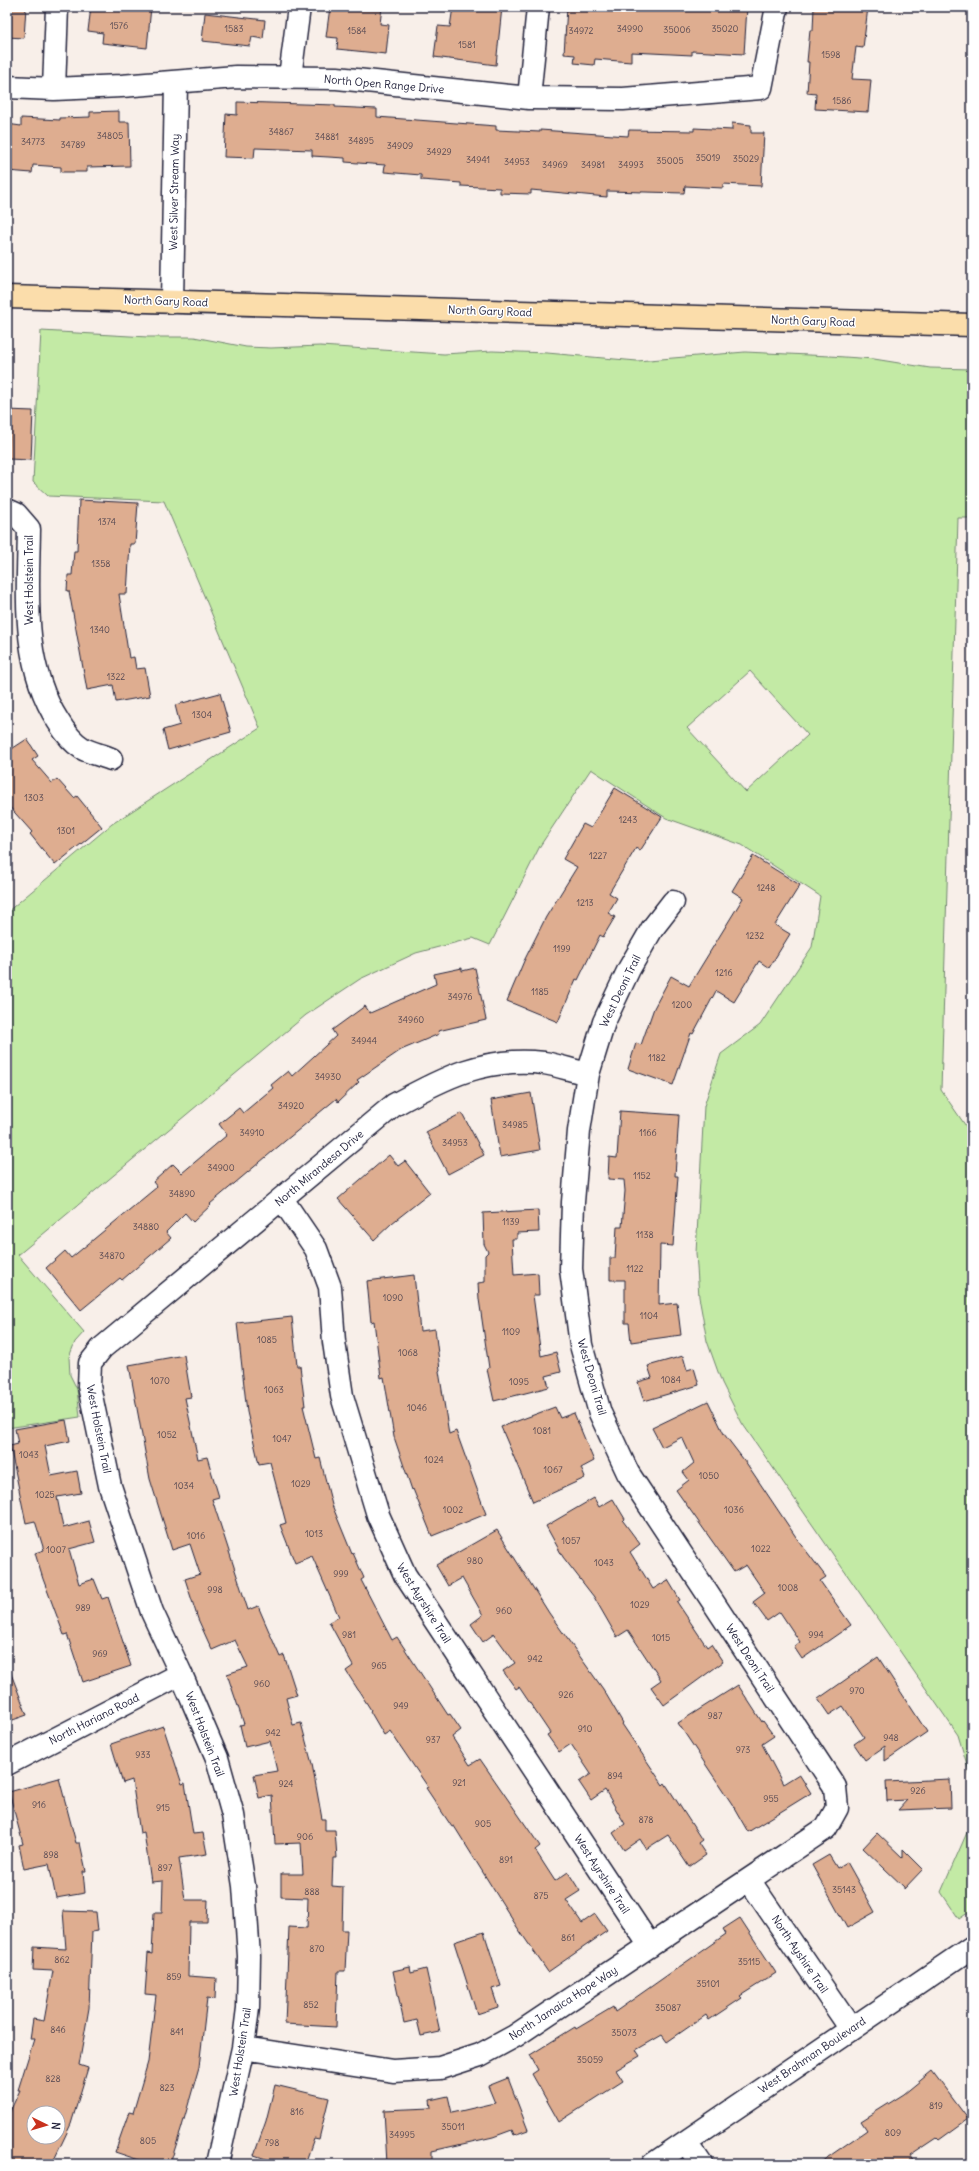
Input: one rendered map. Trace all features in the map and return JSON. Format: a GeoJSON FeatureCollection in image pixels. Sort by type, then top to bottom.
{"type":"FeatureCollection","features":[{"type":"Feature","properties":{"kind":"main road","name":"North Gary Road"},"geometry":{"type":"LineString","coordinates":[[7,297],[972,325]]}},
{"type":"Feature","properties":{"kind":"street"},"geometry":{"type":"LineString","coordinates":[[54,89],[57,7]]}},
{"type":"Feature","properties":{"kind":"street"},"geometry":{"type":"LineString","coordinates":[[290,77],[299,7]]}},
{"type":"Feature","properties":{"kind":"street"},"geometry":{"type":"LineString","coordinates":[[529,98],[538,7]]}},
{"type":"Feature","properties":{"kind":"street","name":"North Open Range Drive"},"geometry":{"type":"LineString","coordinates":[[7,87],[54,89],[176,83],[236,77],[290,77],[338,78],[529,98],[623,99],[761,88],[777,7]]}},
{"type":"Feature","properties":{"kind":"street","name":"West Silver Stream Way"},"geometry":{"type":"LineString","coordinates":[[172,302],[176,83]]}},
{"type":"Feature","properties":{"kind":"street","name":"West Holstein Trail"},"geometry":{"type":"LineString","coordinates":[[12,512],[29,529],[28,625],[35,668],[49,706],[66,733],[82,748],[111,759]]}},
{"type":"Feature","properties":{"kind":"street","name":"West Deoni Trail"},"geometry":{"type":"LineString","coordinates":[[672,902],[652,929],[629,969],[604,1022],[588,1074],[579,1131],[573,1202],[571,1269],[581,1345],[600,1413],[628,1473],[835,1786],[838,1808]]}},
{"type":"Feature","properties":{"kind":"street","name":"North Mirandesa Drive"},"geometry":{"type":"LineString","coordinates":[[90,1363],[102,1348],[394,1105],[434,1083],[474,1067],[512,1062],[544,1063],[588,1074]]}},
{"type":"Feature","properties":{"kind":"street","name":"West Ayrshire Trail"},"geometry":{"type":"LineString","coordinates":[[282,1199],[316,1249],[330,1287],[334,1342],[342,1396],[378,1515],[405,1575],[650,1946]]}},
{"type":"Feature","properties":{"kind":"street","name":"West Holstein Trail"},"geometry":{"type":"LineString","coordinates":[[90,1363],[89,1386],[110,1486],[152,1612],[181,1674],[217,1758],[233,1815],[244,1886],[249,1956],[248,2008],[243,2048],[217,2164]]}},
{"type":"Feature","properties":{"kind":"street","name":"North Hariana Road"},"geometry":{"type":"LineString","coordinates":[[7,1764],[181,1674]]}},
{"type":"Feature","properties":{"kind":"street","name":"North Jamaica Hope Way"},"geometry":{"type":"LineString","coordinates":[[243,2048],[393,2071],[440,2068],[480,2055],[515,2036],[826,1828],[838,1808]]}},
{"type":"Feature","properties":{"kind":"street","name":"North Ayshire Trail"},"geometry":{"type":"LineString","coordinates":[[749,1880],[851,2029]]}},
{"type":"Feature","properties":{"kind":"street","name":"West Brahman Boulevard"},"geometry":{"type":"LineString","coordinates":[[653,2164],[972,1947]]}},
{"type":"Feature","properties":{"kind":"street"},"geometry":{"type":"LineString","coordinates":[[686,2142],[701,2164]]}},
{"type":"Feature","properties":{"kind":"green space"},"geometry":{"type":"Polygon","coordinates":[[[41,331],[148,337],[194,337],[246,347],[271,348],[320,346],[444,354],[492,351],[547,353],[637,361],[745,352],[874,359],[930,368],[972,369],[972,518],[958,518],[941,1090],[972,1135],[972,1781],[958,1735],[742,1423],[722,1383],[707,1341],[699,1297],[696,1253],[704,1106],[721,1054],[760,1025],[812,947],[820,896],[742,845],[666,818],[591,769],[540,846],[490,945],[473,938],[416,953],[360,979],[306,1015],[18,1255],[84,1332],[75,1342],[69,1357],[70,1375],[77,1389],[80,1417],[7,1428],[7,912],[112,824],[260,728],[164,501],[48,496],[33,482],[41,331]],[[750,671],[687,728],[746,792],[808,735],[750,671]]]}},
{"type":"Feature","properties":{"kind":"green space"},"geometry":{"type":"Polygon","coordinates":[[[972,1821],[972,1910],[959,1919],[941,1892],[972,1821]]]}},
{"type":"Feature","properties":{"kind":"building"},"geometry":{"type":"Polygon","coordinates":[[[7,7],[26,7],[24,38],[7,37],[7,7]]]}},
{"type":"Feature","properties":{"kind":"building"},"geometry":{"type":"Polygon","coordinates":[[[91,7],[151,7],[147,48],[102,43],[103,33],[88,31],[91,7]]]}},
{"type":"Feature","properties":{"kind":"building"},"geometry":{"type":"Polygon","coordinates":[[[330,7],[382,7],[380,24],[389,25],[386,54],[337,49],[338,38],[326,37],[330,7]]]}},
{"type":"Feature","properties":{"kind":"building"},"geometry":{"type":"Polygon","coordinates":[[[453,7],[502,7],[496,65],[434,57],[438,26],[450,27],[453,7]]]}},
{"type":"Feature","properties":{"kind":"building"},"geometry":{"type":"Polygon","coordinates":[[[567,7],[747,7],[744,54],[692,51],[692,55],[631,52],[631,62],[595,59],[594,65],[574,63],[575,55],[564,54],[567,7]]]}},
{"type":"Feature","properties":{"kind":"building"},"geometry":{"type":"Polygon","coordinates":[[[814,7],[868,7],[863,48],[856,47],[852,79],[871,80],[868,112],[815,109],[816,94],[807,93],[809,62],[807,62],[810,30],[813,30],[814,7]]]}},
{"type":"Feature","properties":{"kind":"building"},"geometry":{"type":"Polygon","coordinates":[[[205,13],[265,20],[263,39],[252,37],[250,46],[202,41],[205,13]]]}},
{"type":"Feature","properties":{"kind":"building"},"geometry":{"type":"Polygon","coordinates":[[[237,102],[335,105],[335,107],[377,109],[377,117],[496,126],[496,130],[540,132],[540,130],[628,136],[629,130],[694,131],[694,128],[732,130],[732,123],[751,125],[751,133],[764,133],[761,186],[723,184],[723,188],[685,186],[684,193],[607,191],[607,197],[531,190],[531,194],[500,193],[500,188],[461,186],[461,183],[421,180],[421,175],[384,172],[385,165],[345,162],[345,158],[312,156],[312,150],[255,148],[254,158],[224,157],[226,114],[237,115],[237,102]]]}},
{"type":"Feature","properties":{"kind":"building"},"geometry":{"type":"Polygon","coordinates":[[[119,111],[119,122],[129,122],[130,166],[87,167],[87,172],[61,172],[61,167],[33,165],[32,173],[7,171],[7,124],[21,126],[21,118],[60,120],[60,118],[90,117],[90,112],[119,111]]]}},
{"type":"Feature","properties":{"kind":"building"},"geometry":{"type":"Polygon","coordinates":[[[7,410],[33,411],[31,460],[8,459],[9,436],[7,436],[7,410]]]}},
{"type":"Feature","properties":{"kind":"building"},"geometry":{"type":"Polygon","coordinates":[[[79,500],[138,503],[135,544],[130,544],[127,594],[119,594],[129,658],[134,657],[136,669],[145,668],[150,696],[116,702],[113,685],[87,690],[69,591],[67,591],[68,575],[72,575],[74,551],[77,551],[79,500]]]}},
{"type":"Feature","properties":{"kind":"building"},"geometry":{"type":"Polygon","coordinates":[[[220,693],[231,732],[168,750],[163,730],[180,725],[175,705],[220,693]]]}},
{"type":"Feature","properties":{"kind":"building"},"geometry":{"type":"Polygon","coordinates":[[[27,739],[38,756],[32,760],[52,783],[57,779],[74,798],[77,796],[102,827],[55,865],[30,834],[32,832],[7,804],[7,752],[27,739]]]}},
{"type":"Feature","properties":{"kind":"building"},"geometry":{"type":"Polygon","coordinates":[[[615,788],[662,817],[640,851],[636,848],[609,893],[617,898],[608,913],[615,917],[603,937],[600,935],[578,980],[576,979],[558,1022],[507,1001],[524,961],[546,917],[577,867],[563,859],[583,824],[591,828],[615,788]]]}},
{"type":"Feature","properties":{"kind":"building"},"geometry":{"type":"Polygon","coordinates":[[[753,856],[800,885],[775,925],[790,934],[769,968],[759,961],[734,1002],[716,991],[693,1034],[691,1033],[673,1085],[628,1069],[636,1043],[641,1045],[654,1008],[671,976],[689,986],[743,898],[732,891],[753,856]]]}},
{"type":"Feature","properties":{"kind":"building"},"geometry":{"type":"Polygon","coordinates":[[[462,968],[462,971],[475,968],[486,1020],[438,1031],[439,1034],[401,1050],[357,1080],[359,1082],[338,1102],[336,1099],[285,1141],[210,1204],[211,1205],[193,1222],[185,1213],[166,1232],[171,1238],[122,1280],[120,1278],[81,1310],[46,1268],[65,1251],[71,1258],[157,1187],[153,1182],[173,1164],[182,1173],[227,1135],[219,1124],[239,1108],[243,1113],[273,1088],[271,1085],[288,1071],[292,1076],[336,1036],[332,1030],[365,1006],[370,1013],[436,984],[434,974],[462,968]]]}},
{"type":"Feature","properties":{"kind":"building"},"geometry":{"type":"Polygon","coordinates":[[[531,1093],[540,1150],[500,1157],[491,1100],[531,1093]]]}},
{"type":"Feature","properties":{"kind":"building"},"geometry":{"type":"Polygon","coordinates":[[[620,1111],[679,1115],[675,1176],[678,1176],[673,1246],[660,1245],[659,1305],[677,1303],[681,1335],[631,1342],[629,1323],[625,1323],[625,1280],[610,1280],[610,1258],[615,1258],[617,1227],[622,1227],[625,1191],[624,1180],[608,1179],[609,1157],[617,1158],[620,1111]]]}},
{"type":"Feature","properties":{"kind":"building"},"geometry":{"type":"Polygon","coordinates":[[[462,1113],[484,1155],[448,1174],[426,1132],[462,1113]]]}},
{"type":"Feature","properties":{"kind":"building"},"geometry":{"type":"Polygon","coordinates":[[[389,1155],[398,1166],[405,1161],[430,1193],[392,1223],[374,1240],[338,1199],[389,1155]]]}},
{"type":"Feature","properties":{"kind":"building"},"geometry":{"type":"Polygon","coordinates":[[[538,1210],[539,1232],[517,1233],[517,1239],[512,1239],[514,1275],[538,1273],[539,1295],[533,1295],[541,1356],[556,1352],[561,1372],[546,1376],[549,1387],[494,1401],[487,1369],[489,1368],[478,1283],[485,1282],[485,1255],[488,1252],[484,1244],[483,1213],[538,1210]]]}},
{"type":"Feature","properties":{"kind":"building"},"geometry":{"type":"Polygon","coordinates":[[[414,1275],[420,1331],[435,1329],[439,1371],[449,1434],[456,1431],[486,1514],[432,1536],[413,1489],[412,1490],[394,1437],[384,1377],[381,1378],[374,1321],[371,1322],[367,1281],[414,1275]]]}},
{"type":"Feature","properties":{"kind":"building"},"geometry":{"type":"Polygon","coordinates":[[[292,1317],[297,1366],[300,1366],[305,1406],[303,1406],[316,1459],[320,1458],[332,1505],[352,1554],[353,1553],[364,1578],[361,1580],[392,1640],[397,1637],[448,1715],[450,1714],[461,1730],[452,1737],[470,1765],[480,1759],[540,1846],[535,1850],[555,1881],[568,1872],[580,1891],[566,1900],[582,1923],[595,1914],[607,1931],[548,1972],[517,1927],[454,1826],[452,1827],[426,1788],[428,1787],[390,1731],[384,1735],[370,1711],[371,1710],[346,1671],[353,1666],[329,1622],[339,1617],[312,1556],[295,1563],[280,1525],[286,1523],[270,1462],[259,1464],[247,1412],[237,1323],[292,1317]]]}},
{"type":"Feature","properties":{"kind":"building"},"geometry":{"type":"Polygon","coordinates":[[[184,1355],[191,1397],[185,1398],[198,1459],[207,1457],[219,1497],[212,1499],[248,1610],[258,1606],[280,1657],[284,1655],[297,1695],[286,1698],[293,1725],[301,1723],[312,1764],[322,1819],[325,1819],[325,1830],[335,1830],[337,1858],[333,1858],[332,1886],[343,1887],[342,1930],[347,1930],[345,1971],[338,1971],[336,2027],[285,2024],[289,1927],[307,1928],[308,1898],[281,1897],[281,1874],[303,1874],[301,1843],[275,1844],[272,1795],[259,1798],[254,1775],[277,1771],[270,1741],[245,1747],[240,1725],[244,1724],[227,1674],[248,1667],[235,1640],[212,1650],[198,1619],[185,1579],[200,1574],[190,1544],[172,1550],[150,1479],[129,1365],[184,1355]]]}},
{"type":"Feature","properties":{"kind":"building"},"geometry":{"type":"Polygon","coordinates":[[[683,1356],[687,1370],[694,1368],[699,1385],[644,1401],[638,1382],[652,1378],[648,1366],[683,1356]]]}},
{"type":"Feature","properties":{"kind":"building"},"geometry":{"type":"Polygon","coordinates":[[[708,1401],[724,1434],[747,1464],[798,1540],[826,1577],[820,1581],[851,1625],[802,1659],[794,1647],[800,1642],[780,1612],[767,1621],[753,1602],[765,1593],[746,1565],[734,1572],[676,1490],[689,1480],[683,1472],[694,1463],[682,1437],[662,1447],[652,1428],[708,1401]]]}},
{"type":"Feature","properties":{"kind":"building"},"geometry":{"type":"Polygon","coordinates":[[[555,1407],[560,1418],[574,1413],[594,1461],[581,1468],[585,1478],[533,1502],[501,1427],[555,1407]]]}},
{"type":"Feature","properties":{"kind":"building"},"geometry":{"type":"Polygon","coordinates":[[[66,1420],[70,1441],[45,1446],[51,1476],[77,1471],[81,1493],[57,1497],[63,1528],[89,1521],[95,1542],[69,1549],[79,1584],[94,1579],[102,1599],[108,1597],[131,1666],[83,1682],[67,1634],[64,1635],[43,1579],[35,1553],[44,1550],[35,1521],[26,1523],[10,1446],[18,1444],[15,1429],[66,1420]]]}},
{"type":"Feature","properties":{"kind":"building"},"geometry":{"type":"Polygon","coordinates":[[[594,1498],[599,1507],[613,1499],[625,1519],[623,1521],[640,1544],[630,1552],[653,1589],[668,1580],[680,1600],[677,1602],[707,1647],[711,1644],[723,1662],[664,1705],[651,1687],[661,1680],[628,1630],[617,1637],[594,1597],[563,1557],[546,1526],[594,1498]]]}},
{"type":"Feature","properties":{"kind":"building"},"geometry":{"type":"Polygon","coordinates":[[[497,1530],[549,1613],[603,1689],[623,1723],[622,1724],[663,1785],[665,1783],[702,1840],[698,1843],[706,1855],[689,1867],[668,1835],[646,1849],[640,1839],[624,1850],[613,1833],[625,1824],[605,1790],[591,1800],[579,1782],[591,1774],[571,1744],[559,1752],[547,1735],[550,1733],[519,1687],[516,1689],[503,1671],[515,1663],[494,1634],[483,1642],[471,1624],[483,1615],[462,1578],[448,1586],[436,1565],[497,1530]]]}},
{"type":"Feature","properties":{"kind":"building"},"geometry":{"type":"Polygon","coordinates":[[[878,1657],[927,1732],[885,1761],[885,1746],[865,1760],[854,1744],[864,1737],[843,1706],[829,1715],[818,1699],[878,1657]]]}},
{"type":"Feature","properties":{"kind":"building"},"geometry":{"type":"Polygon","coordinates":[[[8,1666],[27,1715],[7,1722],[7,1667],[8,1666]]]}},
{"type":"Feature","properties":{"kind":"building"},"geometry":{"type":"Polygon","coordinates":[[[738,1685],[762,1722],[763,1721],[774,1736],[762,1744],[783,1784],[799,1774],[811,1793],[748,1832],[732,1804],[678,1723],[738,1685]]]}},
{"type":"Feature","properties":{"kind":"building"},"geometry":{"type":"Polygon","coordinates":[[[163,1726],[182,1784],[185,1783],[193,1834],[203,1833],[207,1854],[179,1858],[185,1900],[208,1900],[207,1922],[189,1922],[188,1976],[216,1978],[215,1999],[207,1998],[199,2067],[170,2164],[151,2164],[115,2152],[129,2112],[133,2113],[148,2062],[156,1995],[145,1994],[148,1953],[152,1954],[154,1913],[162,1913],[163,1881],[151,1882],[144,1832],[140,1833],[132,1780],[123,1783],[111,1744],[163,1726]]]}},
{"type":"Feature","properties":{"kind":"building"},"geometry":{"type":"Polygon","coordinates":[[[59,1778],[76,1843],[80,1843],[86,1871],[83,1871],[85,1893],[56,1898],[49,1864],[24,1869],[19,1845],[23,1844],[9,1792],[59,1778]]]}},
{"type":"Feature","properties":{"kind":"building"},"geometry":{"type":"Polygon","coordinates":[[[950,1779],[951,1808],[898,1810],[907,1800],[887,1801],[886,1782],[950,1779]]]}},
{"type":"Feature","properties":{"kind":"building"},"geometry":{"type":"Polygon","coordinates":[[[877,1833],[903,1858],[903,1849],[923,1869],[904,1889],[904,1887],[863,1848],[877,1833]]]}},
{"type":"Feature","properties":{"kind":"building"},"geometry":{"type":"Polygon","coordinates":[[[829,1855],[837,1868],[847,1862],[875,1912],[847,1928],[812,1865],[829,1855]]]}},
{"type":"Feature","properties":{"kind":"building"},"geometry":{"type":"Polygon","coordinates":[[[63,1911],[96,1912],[98,1931],[92,1932],[89,2008],[79,2065],[88,2068],[71,2124],[66,2135],[66,2105],[26,2105],[26,2145],[61,2145],[52,2164],[7,2164],[7,2118],[20,2090],[18,2090],[34,2039],[30,2039],[33,2019],[44,2021],[53,1971],[33,1970],[34,1947],[66,1949],[63,1911]]]}},
{"type":"Feature","properties":{"kind":"building"},"geometry":{"type":"Polygon","coordinates":[[[740,1918],[776,1973],[740,1996],[742,1998],[709,2020],[706,2015],[667,2042],[662,2035],[636,2050],[640,2056],[616,2070],[623,2081],[559,2122],[532,2074],[538,2070],[530,2055],[575,2027],[576,2029],[613,2007],[615,2012],[726,1934],[723,1929],[740,1918]]]}},
{"type":"Feature","properties":{"kind":"building"},"geometry":{"type":"Polygon","coordinates":[[[484,1932],[501,1986],[492,1989],[498,2007],[477,2014],[454,1942],[484,1932]]]}},
{"type":"Feature","properties":{"kind":"building"},"geometry":{"type":"Polygon","coordinates":[[[410,1967],[411,1973],[426,1969],[440,2032],[421,2036],[417,2020],[404,2023],[393,1971],[410,1967]]]}},
{"type":"Feature","properties":{"kind":"building"},"geometry":{"type":"Polygon","coordinates":[[[932,2071],[968,2119],[939,2140],[937,2138],[910,2156],[915,2164],[818,2164],[867,2130],[861,2121],[904,2094],[932,2071]]]}},
{"type":"Feature","properties":{"kind":"building"},"geometry":{"type":"Polygon","coordinates":[[[508,2078],[528,2130],[514,2135],[512,2130],[493,2137],[432,2151],[432,2163],[387,2164],[384,2110],[431,2108],[430,2100],[448,2096],[452,2113],[495,2103],[488,2086],[508,2078]]]}},
{"type":"Feature","properties":{"kind":"building"},"geometry":{"type":"Polygon","coordinates":[[[275,2085],[329,2098],[319,2139],[314,2138],[305,2164],[281,2164],[254,2155],[266,2121],[275,2085]]]}}]}
